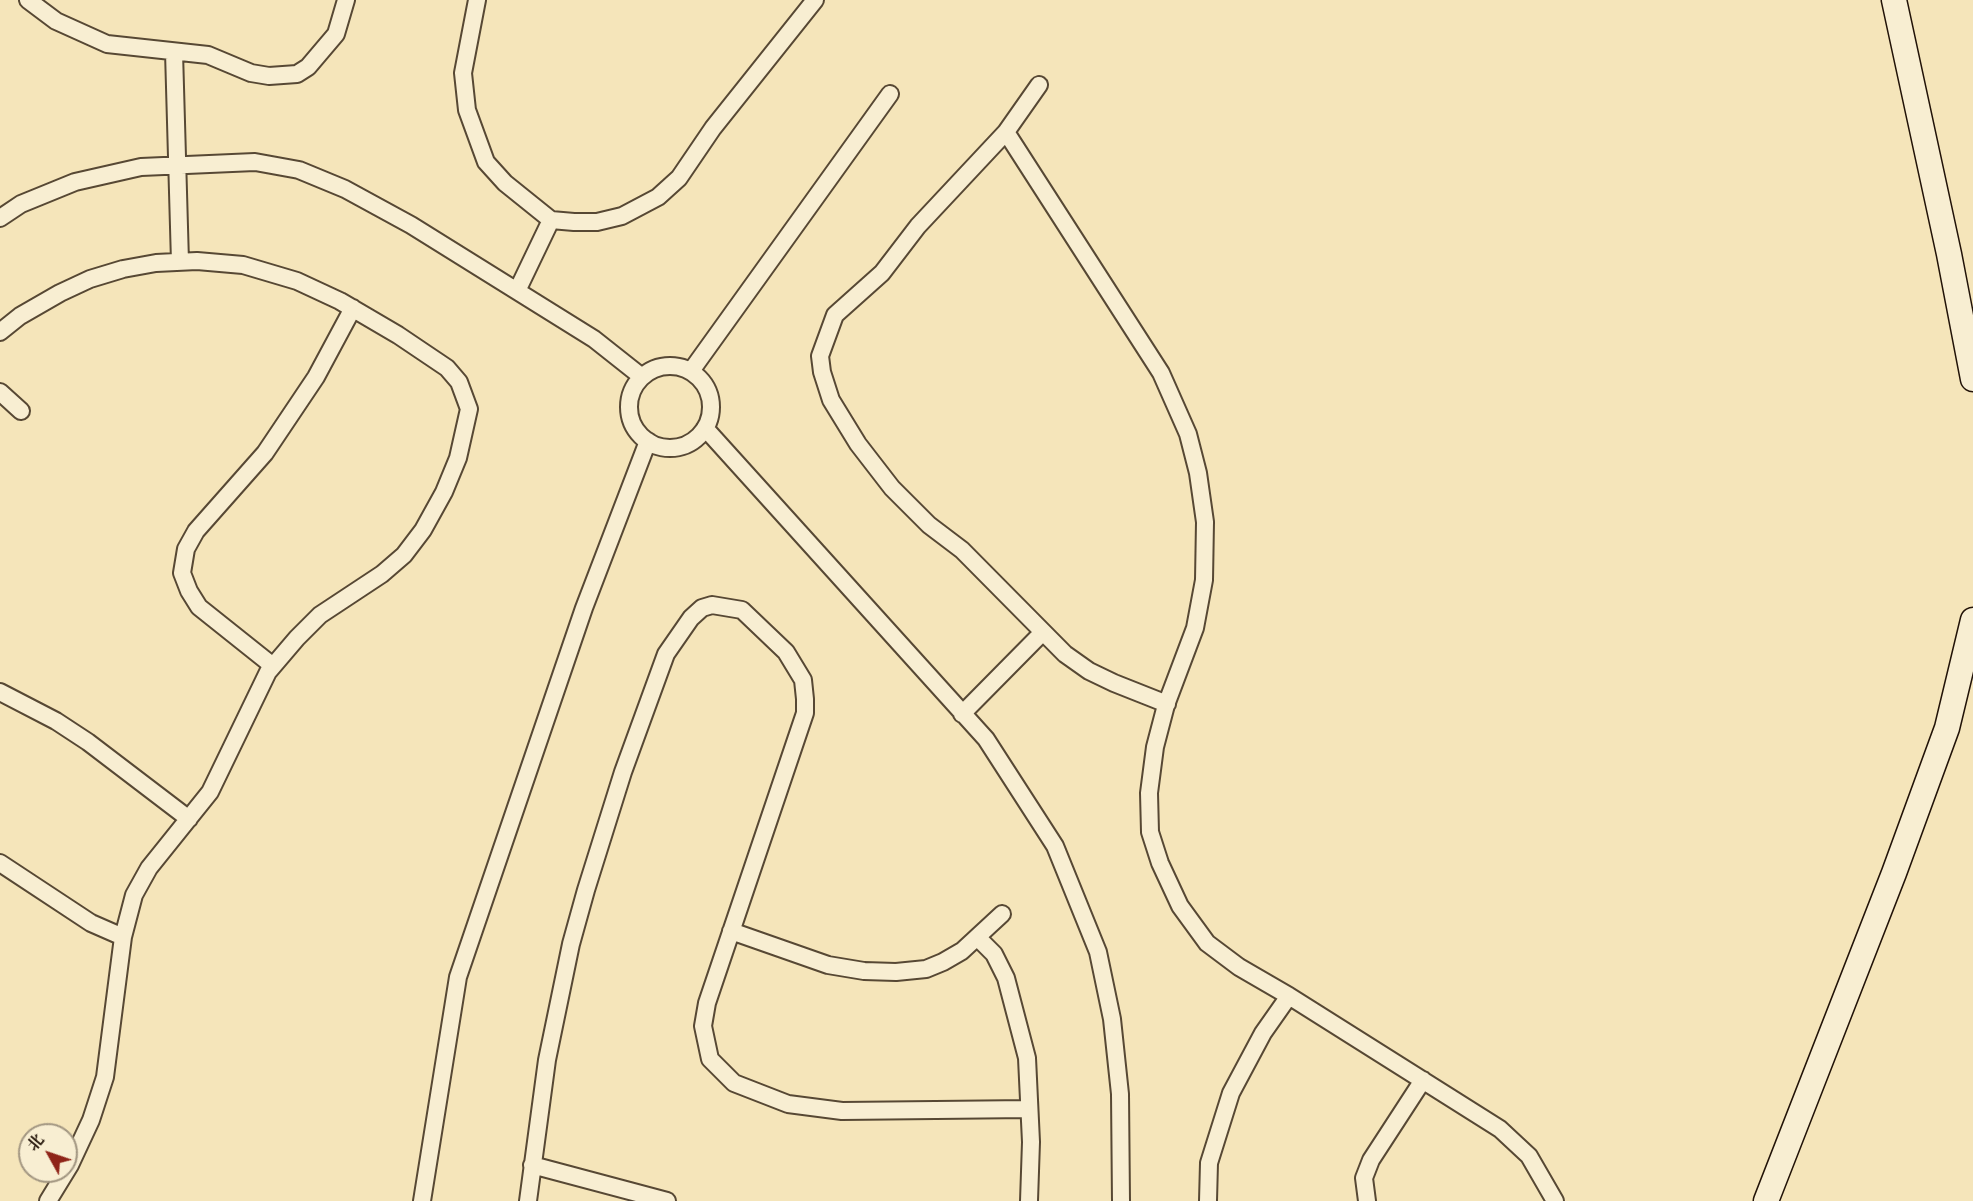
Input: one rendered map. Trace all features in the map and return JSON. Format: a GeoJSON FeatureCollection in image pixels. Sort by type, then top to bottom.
{"type":"FeatureCollection","features":[{"type":"Feature","properties":{"kind":"main road"},"geometry":{"type":"LineString","coordinates":[[1894,0],[1949,254],[1973,379]]}},
{"type":"Feature","properties":{"kind":"main road"},"geometry":{"type":"LineString","coordinates":[[1766,1201],[1894,873],[1947,728],[1973,620]]}},
{"type":"Feature","properties":{"kind":"street"},"geometry":{"type":"LineString","coordinates":[[28,0],[56,21],[99,41],[208,55],[251,73],[269,76],[297,74],[314,62],[336,34],[346,0]]}},
{"type":"Feature","properties":{"kind":"street"},"geometry":{"type":"LineString","coordinates":[[477,0],[463,73],[467,110],[486,162],[505,183],[551,220],[597,222],[622,216],[658,197],[679,178],[713,128],[812,1]]}},
{"type":"Feature","properties":{"kind":"street"},"geometry":{"type":"LineString","coordinates":[[174,52],[180,262]]}},
{"type":"Feature","properties":{"kind":"street"},"geometry":{"type":"LineString","coordinates":[[1039,85],[1006,132],[918,226],[882,273],[836,315],[820,356],[831,400],[858,444],[892,488],[929,525],[962,550],[1042,633],[1089,670],[1167,704]]}},
{"type":"Feature","properties":{"kind":"street"},"geometry":{"type":"LineString","coordinates":[[691,371],[890,94]]}},
{"type":"Feature","properties":{"kind":"street"},"geometry":{"type":"LineString","coordinates":[[1006,132],[1161,373],[1188,434],[1205,522],[1204,580],[1195,628],[1167,704],[1155,747],[1149,794],[1150,832],[1160,863],[1180,906],[1207,943],[1239,967],[1500,1129],[1529,1155],[1555,1201]]}},
{"type":"Feature","properties":{"kind":"street"},"geometry":{"type":"LineString","coordinates":[[0,218],[21,204],[75,182],[141,167],[255,162],[300,170],[345,189],[411,225],[594,339],[642,376]]}},
{"type":"Feature","properties":{"kind":"street"},"geometry":{"type":"LineString","coordinates":[[518,291],[551,220]]}},
{"type":"Feature","properties":{"kind":"street"},"geometry":{"type":"LineString","coordinates":[[0,332],[20,316],[90,279],[123,269],[180,262],[243,265],[272,271],[353,308],[447,368],[459,382],[469,409],[458,458],[444,492],[423,530],[404,555],[382,574],[321,615],[273,666],[210,792],[149,867],[134,896],[123,937],[105,1077],[91,1120],[48,1201]]}},
{"type":"Feature","properties":{"kind":"street"},"geometry":{"type":"LineString","coordinates":[[273,666],[199,607],[182,573],[186,549],[196,531],[266,453],[316,377],[353,308]]}},
{"type":"Feature","properties":{"kind":"street"},"geometry":{"type":"LineString","coordinates":[[666,366],[691,371],[701,379],[712,403],[711,416],[705,428],[696,439],[684,446],[670,448],[648,441],[635,428],[630,414],[630,400],[634,387],[642,376],[653,369],[666,366]]}},
{"type":"Feature","properties":{"kind":"street"},"geometry":{"type":"LineString","coordinates":[[0,392],[21,411]]}},
{"type":"Feature","properties":{"kind":"street"},"geometry":{"type":"LineString","coordinates":[[705,428],[986,739],[1055,846],[1098,952],[1112,1019],[1120,1094],[1121,1201]]}},
{"type":"Feature","properties":{"kind":"street"},"geometry":{"type":"LineString","coordinates":[[422,1201],[458,977],[584,608],[648,441]]}},
{"type":"Feature","properties":{"kind":"street"},"geometry":{"type":"LineString","coordinates":[[528,1201],[547,1060],[571,944],[619,783],[666,654],[691,618],[702,608],[712,605],[742,610],[786,652],[803,680],[805,713],[707,1003],[703,1026],[710,1059],[734,1083],[788,1104],[842,1111],[1029,1109]]}},
{"type":"Feature","properties":{"kind":"street"},"geometry":{"type":"LineString","coordinates":[[962,714],[1042,633]]}},
{"type":"Feature","properties":{"kind":"street"},"geometry":{"type":"LineString","coordinates":[[0,693],[56,721],[88,742],[189,819]]}},
{"type":"Feature","properties":{"kind":"street"},"geometry":{"type":"LineString","coordinates":[[0,862],[91,923],[123,937]]}},
{"type":"Feature","properties":{"kind":"street"},"geometry":{"type":"LineString","coordinates":[[731,931],[828,965],[864,971],[896,972],[926,969],[962,951],[1002,914]]}},
{"type":"Feature","properties":{"kind":"street"},"geometry":{"type":"LineString","coordinates":[[978,938],[994,954],[1006,978],[1017,1011],[1027,1058],[1029,1201]]}},
{"type":"Feature","properties":{"kind":"street"},"geometry":{"type":"LineString","coordinates":[[1208,1201],[1209,1163],[1231,1093],[1263,1033],[1289,996]]}},
{"type":"Feature","properties":{"kind":"street"},"geometry":{"type":"LineString","coordinates":[[1367,1201],[1364,1178],[1371,1160],[1423,1080]]}},
{"type":"Feature","properties":{"kind":"street"},"geometry":{"type":"LineString","coordinates":[[532,1165],[667,1201]]}}]}
